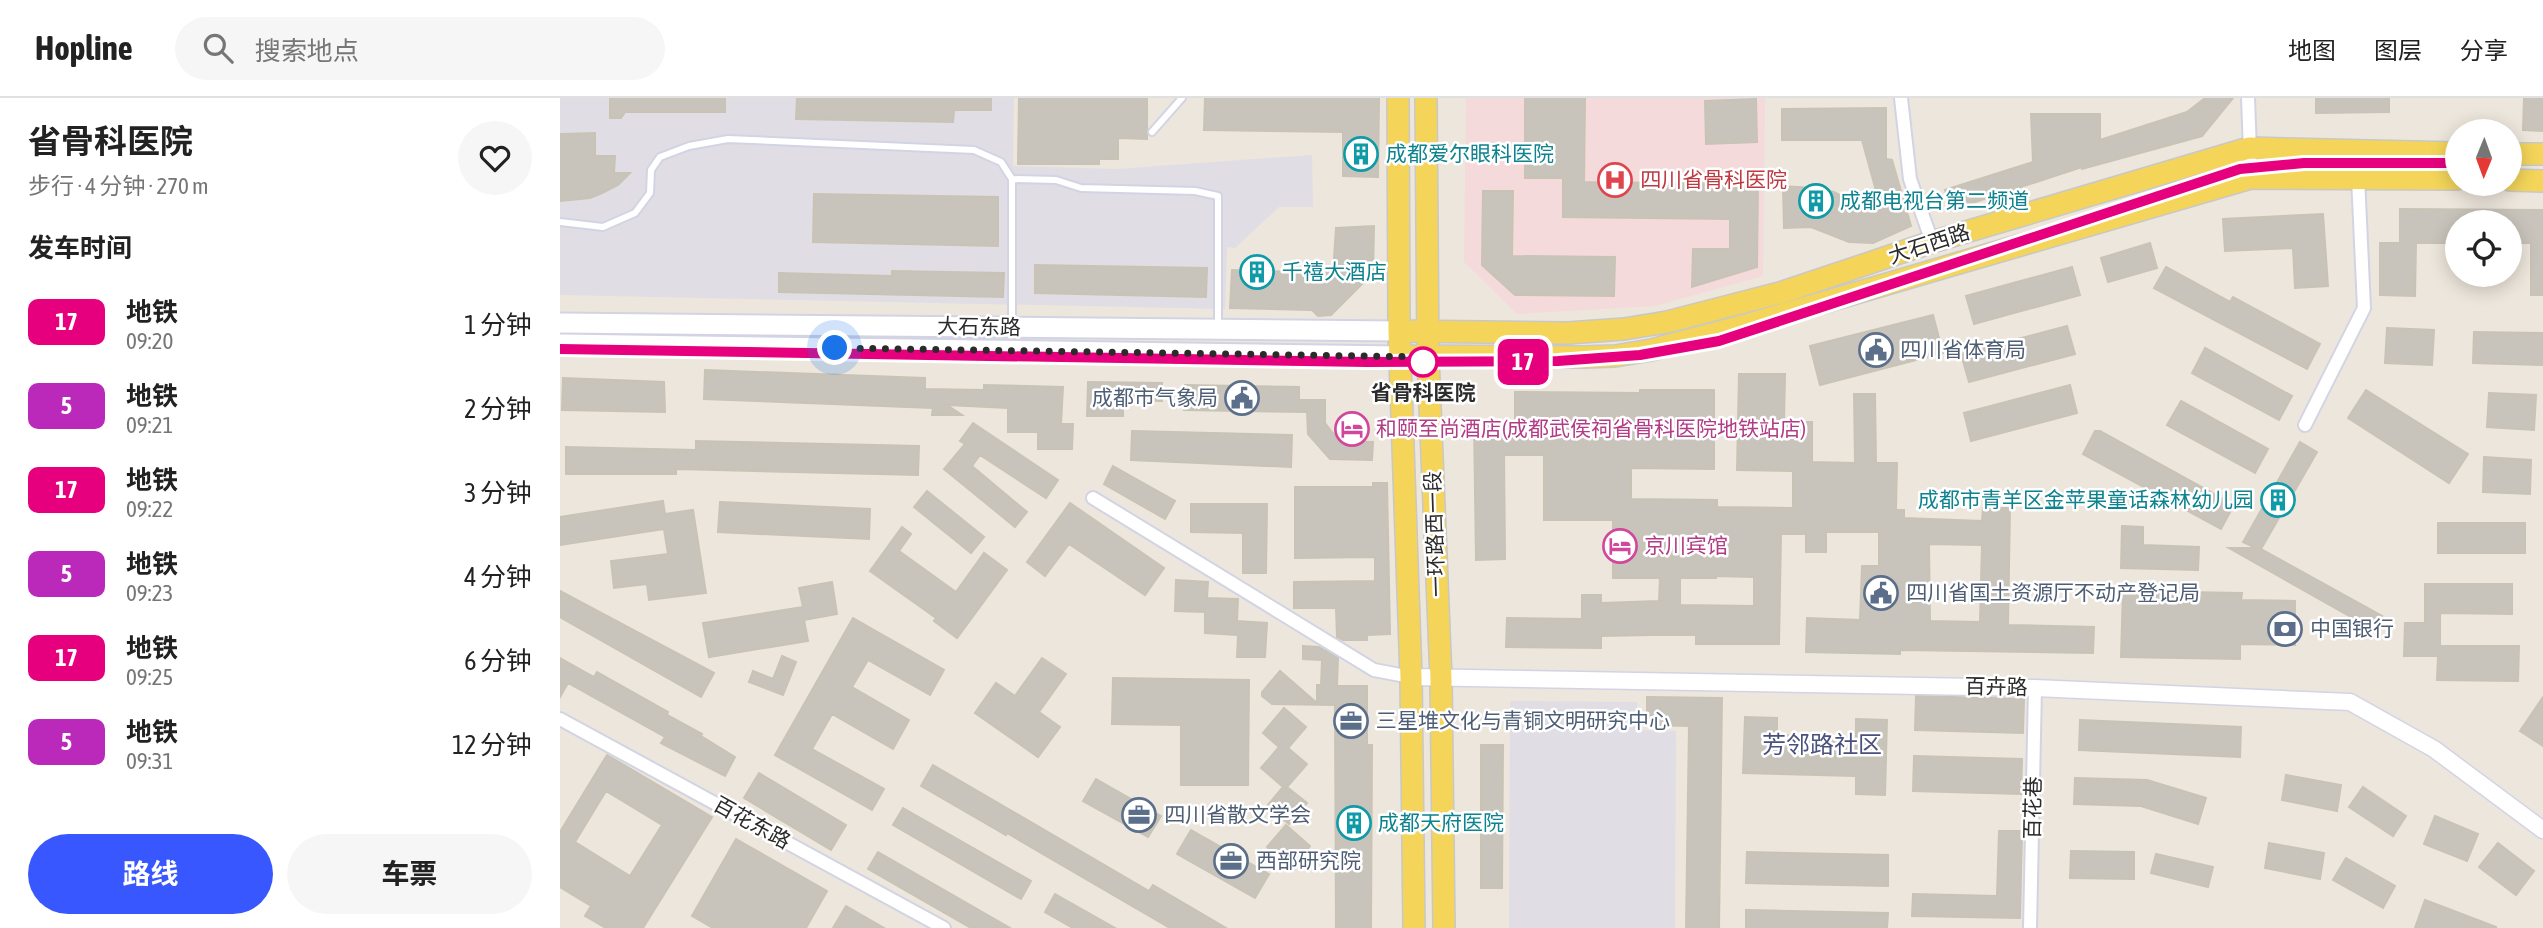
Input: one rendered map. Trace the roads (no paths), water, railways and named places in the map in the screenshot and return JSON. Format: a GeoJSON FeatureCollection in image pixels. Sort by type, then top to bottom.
{"type":"FeatureCollection","features":[{"type":"Feature","properties":{"kind":"main road","name":"一环路西一段"},"geometry":{"type":"LineString","coordinates":[[1398,98],[1399,331],[1411,677],[1414,928]]}},
{"type":"Feature","properties":{"kind":"main road","name":"一环路西一段"},"geometry":{"type":"LineString","coordinates":[[1426,98],[1428,357],[1441,679],[1444,928]]}},
{"type":"Feature","properties":{"kind":"main road","name":"大石西路"},"geometry":{"type":"LineString","coordinates":[[1399,331],[1524,334],[1595,332],[1667,322],[1783,292],[1932,242],[2249,148],[2445,153]]}},
{"type":"Feature","properties":{"kind":"main road"},"geometry":{"type":"LineString","coordinates":[[2522,154],[2543,154]]}},
{"type":"Feature","properties":{"kind":"main road","name":"大石西路"},"geometry":{"type":"LineString","coordinates":[[1400,356],[1605,356],[1670,346],[2250,178],[2445,179]]}},
{"type":"Feature","properties":{"kind":"main road"},"geometry":{"type":"LineString","coordinates":[[2522,180],[2543,181]]}},
{"type":"Feature","properties":{"kind":"main road","name":"大石东路"},"geometry":{"type":"LineString","coordinates":[[560,323],[1399,331]]}},
{"type":"Feature","properties":{"kind":"main road","name":"大石东路"},"geometry":{"type":"LineString","coordinates":[[560,344],[1400,356]]}},
{"type":"Feature","properties":{"kind":"street"},"geometry":{"type":"LineString","coordinates":[[1901,98],[1910,179],[1932,242]]}},
{"type":"Feature","properties":{"kind":"street"},"geometry":{"type":"LineString","coordinates":[[2248,98],[2250,178]]}},
{"type":"Feature","properties":{"kind":"street"},"geometry":{"type":"LineString","coordinates":[[2305,425],[2364,309],[2358,177]]}},
{"type":"Feature","properties":{"kind":"street"},"geometry":{"type":"LineString","coordinates":[[1093,498],[1374,670],[1411,677]]}},
{"type":"Feature","properties":{"kind":"street","name":"百卉路"},"geometry":{"type":"LineString","coordinates":[[1411,677],[2035,688],[2350,702],[2434,749],[2543,830]]}},
{"type":"Feature","properties":{"kind":"street","name":"百花巷"},"geometry":{"type":"LineString","coordinates":[[2030,928],[2035,688]]}},
{"type":"Feature","properties":{"kind":"street","name":"百花东路"},"geometry":{"type":"LineString","coordinates":[[560,719],[943,928]]}},
{"type":"Feature","properties":{"kind":"lane"},"geometry":{"type":"LineString","coordinates":[[1152,132],[1182,98]]}},
{"type":"Feature","properties":{"kind":"lane"},"geometry":{"type":"LineString","coordinates":[[560,222],[603,227],[635,213],[650,193],[651,170],[660,157],[689,146],[728,139],[974,150],[1001,162],[1012,179],[1012,328]]}},
{"type":"Feature","properties":{"kind":"lane"},"geometry":{"type":"LineString","coordinates":[[1012,179],[1056,180],[1081,188],[1195,191],[1219,196],[1218,329]]}},
{"type":"Feature","properties":{"kind":"metro line","name":"17"},"geometry":{"type":"LineString","coordinates":[[560,349],[1367,362],[1558,361],[1640,355],[1719,341],[2240,169],[2304,163],[2445,163]]}},
{"type":"Feature","properties":{"kind":"place","name":"成都爱尔眼科医院"},"geometry":{"type":"Point","coordinates":[1361,154]}},
{"type":"Feature","properties":{"kind":"place","name":"四川省骨科医院"},"geometry":{"type":"Point","coordinates":[1615,180]}},
{"type":"Feature","properties":{"kind":"place","name":"成都电视台第二频道"},"geometry":{"type":"Point","coordinates":[1816,201]}},
{"type":"Feature","properties":{"kind":"place","name":"千禧大酒店"},"geometry":{"type":"Point","coordinates":[1257,272]}},
{"type":"Feature","properties":{"kind":"place","name":"四川省体育局"},"geometry":{"type":"Point","coordinates":[1876,350]}},
{"type":"Feature","properties":{"kind":"place","name":"省骨科医院"},"geometry":{"type":"Point","coordinates":[1423,362]}},
{"type":"Feature","properties":{"kind":"place","name":"成都市气象局"},"geometry":{"type":"Point","coordinates":[1242,398]}},
{"type":"Feature","properties":{"kind":"place","name":"和颐至尚酒店(成都武侯祠省骨科医院地铁站店)"},"geometry":{"type":"Point","coordinates":[1352,429]}},
{"type":"Feature","properties":{"kind":"place","name":"成都市青羊区金苹果童话森林幼儿园"},"geometry":{"type":"Point","coordinates":[2278,500]}},
{"type":"Feature","properties":{"kind":"place","name":"京川宾馆"},"geometry":{"type":"Point","coordinates":[1620,546]}},
{"type":"Feature","properties":{"kind":"place","name":"四川省国土资源厅不动产登记局"},"geometry":{"type":"Point","coordinates":[1881,593]}},
{"type":"Feature","properties":{"kind":"place","name":"中国银行"},"geometry":{"type":"Point","coordinates":[2285,629]}},
{"type":"Feature","properties":{"kind":"place","name":"三星堆文化与青铜文明研究中心"},"geometry":{"type":"Point","coordinates":[1351,721]}},
{"type":"Feature","properties":{"kind":"place","name":"四川省散文学会"},"geometry":{"type":"Point","coordinates":[1139,815]}},
{"type":"Feature","properties":{"kind":"place","name":"成都天府医院"},"geometry":{"type":"Point","coordinates":[1354,823]}},
{"type":"Feature","properties":{"kind":"place","name":"西部研究院"},"geometry":{"type":"Point","coordinates":[1231,861]}},
{"type":"Feature","properties":{"kind":"district","name":"芳邻路社区"},"geometry":{"type":"Point","coordinates":[1822,745]}}]}
